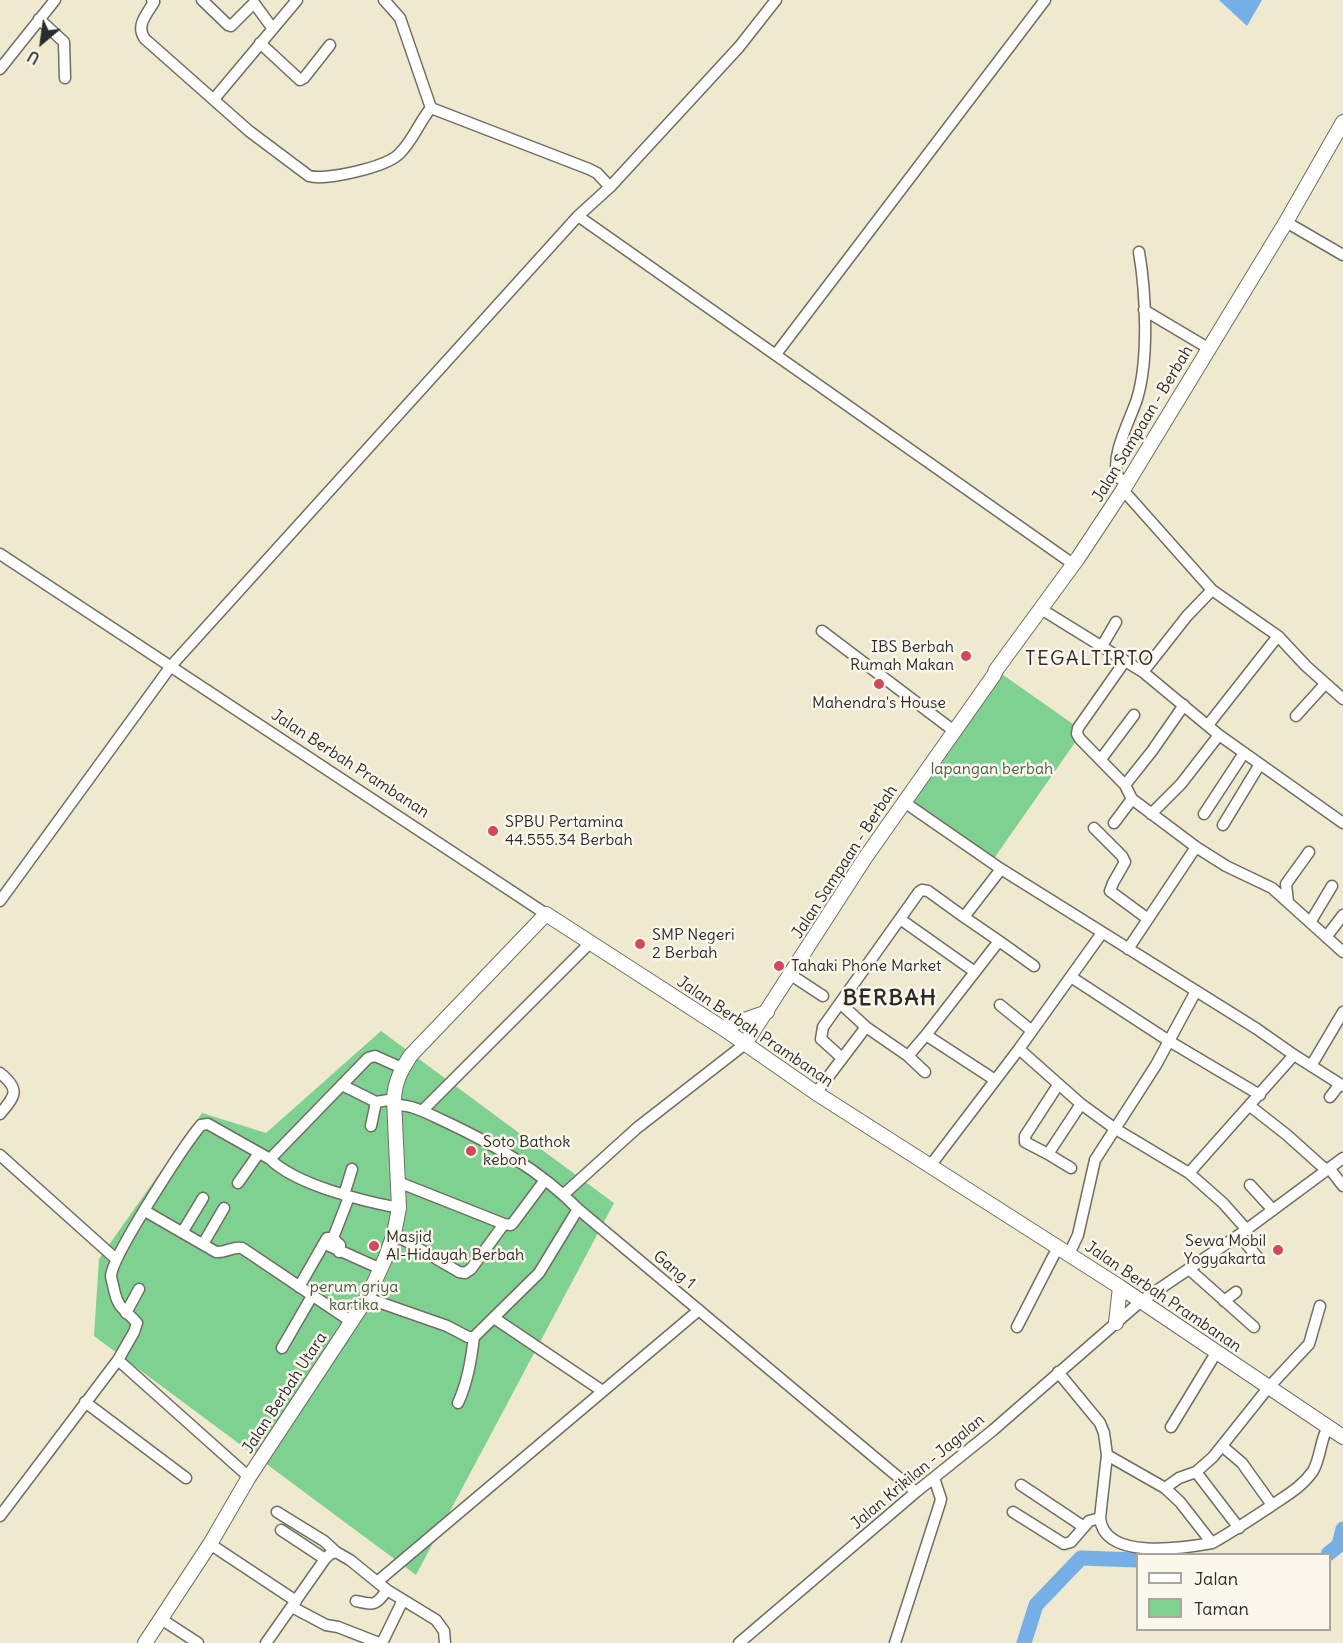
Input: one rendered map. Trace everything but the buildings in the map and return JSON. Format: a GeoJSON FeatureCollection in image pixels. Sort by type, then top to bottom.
{"type":"FeatureCollection","features":[{"type":"Feature","properties":{"kind":"main road","name":"Jalan Sampaan - Berbah"},"geometry":{"type":"LineString","coordinates":[[745,1044],[842,892],[1073,564],[1125,486],[1286,222],[1343,122]]}},
{"type":"Feature","properties":{"kind":"main road","name":"Jalan Berbah Prambanan"},"geometry":{"type":"LineString","coordinates":[[546,914],[723,1029],[816,1093],[1120,1287],[1343,1437]]}},
{"type":"Feature","properties":{"kind":"main road","name":"Jalan Berbah Utara"},"geometry":{"type":"LineString","coordinates":[[145,1643],[210,1544],[249,1477],[352,1322],[381,1269],[394,1234],[399,1208],[394,1102],[395,1085],[402,1068],[411,1055],[546,914]]}},
{"type":"Feature","properties":{"kind":"main road"},"geometry":{"type":"LineString","coordinates":[[723,1029],[767,1012]]}},
{"type":"Feature","properties":{"kind":"main road"},"geometry":{"type":"LineString","coordinates":[[1116,1323],[1120,1287]]}},
{"type":"Feature","properties":{"kind":"street"},"geometry":{"type":"LineString","coordinates":[[0,69],[54,0]]}},
{"type":"Feature","properties":{"kind":"street"},"geometry":{"type":"LineString","coordinates":[[154,0],[140,27],[140,33],[249,131],[309,176],[321,178],[390,161],[409,144],[431,108]]}},
{"type":"Feature","properties":{"kind":"street"},"geometry":{"type":"LineString","coordinates":[[202,0],[231,26],[256,2],[273,29]]}},
{"type":"Feature","properties":{"kind":"street"},"geometry":{"type":"LineString","coordinates":[[214,99],[297,0]]}},
{"type":"Feature","properties":{"kind":"street"},"geometry":{"type":"LineString","coordinates":[[384,0],[400,18],[431,108],[523,145],[568,160],[597,173],[610,187]]}},
{"type":"Feature","properties":{"kind":"street"},"geometry":{"type":"LineString","coordinates":[[0,901],[171,666],[578,216],[610,187],[739,47],[776,0]]}},
{"type":"Feature","properties":{"kind":"street"},"geometry":{"type":"LineString","coordinates":[[776,354],[1045,0]]}},
{"type":"Feature","properties":{"kind":"street"},"geometry":{"type":"LineString","coordinates":[[39,19],[64,42],[65,78]]}},
{"type":"Feature","properties":{"kind":"street"},"geometry":{"type":"LineString","coordinates":[[260,43],[300,80],[330,45]]}},
{"type":"Feature","properties":{"kind":"street"},"geometry":{"type":"LineString","coordinates":[[578,216],[1073,564]]}},
{"type":"Feature","properties":{"kind":"street"},"geometry":{"type":"LineString","coordinates":[[1286,222],[1343,255]]}},
{"type":"Feature","properties":{"kind":"street"},"geometry":{"type":"LineString","coordinates":[[1140,252],[1144,310],[1141,386],[1115,466],[1119,478],[1212,590],[1278,636],[1343,699]]}},
{"type":"Feature","properties":{"kind":"street"},"geometry":{"type":"LineString","coordinates":[[1144,310],[1208,348]]}},
{"type":"Feature","properties":{"kind":"street","name":"Jalan Berbah Prambanan"},"geometry":{"type":"LineString","coordinates":[[0,554],[546,914]]}},
{"type":"Feature","properties":{"kind":"street"},"geometry":{"type":"LineString","coordinates":[[1143,672],[1187,616],[1212,590]]}},
{"type":"Feature","properties":{"kind":"street"},"geometry":{"type":"LineString","coordinates":[[1041,609],[1143,672],[1219,735],[1343,822]]}},
{"type":"Feature","properties":{"kind":"street"},"geometry":{"type":"LineString","coordinates":[[1102,646],[1116,622]]}},
{"type":"Feature","properties":{"kind":"street"},"geometry":{"type":"LineString","coordinates":[[822,631],[954,731]]}},
{"type":"Feature","properties":{"kind":"street"},"geometry":{"type":"LineString","coordinates":[[1208,725],[1278,636]]}},
{"type":"Feature","properties":{"kind":"street"},"geometry":{"type":"LineString","coordinates":[[1125,661],[1078,728],[1077,734],[1080,739],[1125,785],[1132,799],[1196,847],[1226,866],[1260,880],[1311,921],[1343,952]]}},
{"type":"Feature","properties":{"kind":"street"},"geometry":{"type":"LineString","coordinates":[[1296,716],[1325,684]]}},
{"type":"Feature","properties":{"kind":"street"},"geometry":{"type":"LineString","coordinates":[[1125,785],[1184,705]]}},
{"type":"Feature","properties":{"kind":"street"},"geometry":{"type":"LineString","coordinates":[[1101,759],[1134,716]]}},
{"type":"Feature","properties":{"kind":"street"},"geometry":{"type":"LineString","coordinates":[[1151,814],[1181,784],[1219,735]]}},
{"type":"Feature","properties":{"kind":"street"},"geometry":{"type":"LineString","coordinates":[[1204,814],[1245,753]]}},
{"type":"Feature","properties":{"kind":"street"},"geometry":{"type":"LineString","coordinates":[[1223,825],[1260,764]]}},
{"type":"Feature","properties":{"kind":"street"},"geometry":{"type":"LineString","coordinates":[[1114,824],[1132,799]]}},
{"type":"Feature","properties":{"kind":"street"},"geometry":{"type":"LineString","coordinates":[[904,802],[1000,868],[1128,950],[1196,990],[1342,1085],[1330,1097]]}},
{"type":"Feature","properties":{"kind":"street"},"geometry":{"type":"LineString","coordinates":[[1094,828],[1122,856],[1125,862],[1110,891],[1148,919]]}},
{"type":"Feature","properties":{"kind":"street"},"geometry":{"type":"LineString","coordinates":[[1128,950],[1196,847]]}},
{"type":"Feature","properties":{"kind":"street"},"geometry":{"type":"LineString","coordinates":[[1288,902],[1286,884],[1309,852]]}},
{"type":"Feature","properties":{"kind":"street"},"geometry":{"type":"LineString","coordinates":[[964,917],[1000,868]]}},
{"type":"Feature","properties":{"kind":"street"},"geometry":{"type":"LineString","coordinates":[[1311,921],[1332,886]]}},
{"type":"Feature","properties":{"kind":"street"},"geometry":{"type":"LineString","coordinates":[[842,1058],[821,1039],[823,1027],[916,896],[924,890],[1034,966]]}},
{"type":"Feature","properties":{"kind":"street"},"geometry":{"type":"LineString","coordinates":[[1327,936],[1343,915]]}},
{"type":"Feature","properties":{"kind":"street"},"geometry":{"type":"LineString","coordinates":[[900,919],[975,972]]}},
{"type":"Feature","properties":{"kind":"street"},"geometry":{"type":"LineString","coordinates":[[930,1166],[1019,1049],[1102,933]]}},
{"type":"Feature","properties":{"kind":"street"},"geometry":{"type":"LineString","coordinates":[[908,1056],[999,941]]}},
{"type":"Feature","properties":{"kind":"street"},"geometry":{"type":"LineString","coordinates":[[422,1111],[590,943]]}},
{"type":"Feature","properties":{"kind":"street"},"geometry":{"type":"LineString","coordinates":[[791,975],[823,996]]}},
{"type":"Feature","properties":{"kind":"street"},"geometry":{"type":"LineString","coordinates":[[1071,977],[1169,1041],[1260,1095]]}},
{"type":"Feature","properties":{"kind":"street"},"geometry":{"type":"LineString","coordinates":[[1017,1327],[1063,1251],[1078,1235],[1095,1160],[1156,1065],[1196,990]]}},
{"type":"Feature","properties":{"kind":"street"},"geometry":{"type":"LineString","coordinates":[[840,1003],[866,1027],[908,1056],[925,1072]]}},
{"type":"Feature","properties":{"kind":"street"},"geometry":{"type":"LineString","coordinates":[[1000,1005],[1032,1031]]}},
{"type":"Feature","properties":{"kind":"street"},"geometry":{"type":"LineString","coordinates":[[1311,1066],[1343,1012]]}},
{"type":"Feature","properties":{"kind":"street"},"geometry":{"type":"LineString","coordinates":[[816,1093],[866,1027]]}},
{"type":"Feature","properties":{"kind":"street"},"geometry":{"type":"LineString","coordinates":[[926,1035],[995,1080]]}},
{"type":"Feature","properties":{"kind":"street"},"geometry":{"type":"LineString","coordinates":[[564,1194],[637,1128],[745,1044]]}},
{"type":"Feature","properties":{"kind":"street"},"geometry":{"type":"LineString","coordinates":[[1019,1049],[1081,1104],[1114,1128],[1189,1173],[1223,1203],[1259,1259]]}},
{"type":"Feature","properties":{"kind":"street"},"geometry":{"type":"LineString","coordinates":[[1189,1173],[1294,1055]]}},
{"type":"Feature","properties":{"kind":"street"},"geometry":{"type":"LineString","coordinates":[[270,1159],[368,1058],[375,1056],[402,1068]]}},
{"type":"Feature","properties":{"kind":"street"},"geometry":{"type":"LineString","coordinates":[[0,1073],[7,1078],[14,1089],[14,1098],[0,1114]]}},
{"type":"Feature","properties":{"kind":"street"},"geometry":{"type":"LineString","coordinates":[[342,1085],[376,1102],[394,1102]]}},
{"type":"Feature","properties":{"kind":"street"},"geometry":{"type":"LineString","coordinates":[[1058,1085],[1024,1139],[1025,1142],[1071,1168]]}},
{"type":"Feature","properties":{"kind":"street"},"geometry":{"type":"LineString","coordinates":[[371,1126],[376,1102]]}},
{"type":"Feature","properties":{"kind":"street","name":"Gang 1"},"geometry":{"type":"LineString","coordinates":[[394,1102],[422,1111],[480,1138],[515,1158],[564,1194],[578,1209],[916,1491]]}},
{"type":"Feature","properties":{"kind":"street"},"geometry":{"type":"LineString","coordinates":[[1048,1154],[1081,1104]]}},
{"type":"Feature","properties":{"kind":"street"},"geometry":{"type":"LineString","coordinates":[[1250,1106],[1327,1169],[1343,1186]]}},
{"type":"Feature","properties":{"kind":"street"},"geometry":{"type":"LineString","coordinates":[[0,1516],[118,1360],[137,1326],[135,1321],[118,1305],[111,1277],[116,1259],[199,1127],[204,1123],[270,1159],[290,1173],[347,1196],[399,1208]]}},
{"type":"Feature","properties":{"kind":"street"},"geometry":{"type":"LineString","coordinates":[[238,1183],[259,1153]]}},
{"type":"Feature","properties":{"kind":"street"},"geometry":{"type":"LineString","coordinates":[[0,1155],[116,1259]]}},
{"type":"Feature","properties":{"kind":"street","name":"Jalan Krikilan - Jagalan"},"geometry":{"type":"LineString","coordinates":[[739,1643],[916,1491],[992,1431],[1140,1302],[1190,1270],[1343,1158]]}},
{"type":"Feature","properties":{"kind":"street"},"geometry":{"type":"LineString","coordinates":[[299,1287],[329,1241],[347,1196],[352,1169]]}},
{"type":"Feature","properties":{"kind":"street"},"geometry":{"type":"LineString","coordinates":[[398,1182],[511,1225],[545,1180]]}},
{"type":"Feature","properties":{"kind":"street"},"geometry":{"type":"LineString","coordinates":[[1250,1185],[1273,1210]]}},
{"type":"Feature","properties":{"kind":"street"},"geometry":{"type":"LineString","coordinates":[[183,1232],[203,1198]]}},
{"type":"Feature","properties":{"kind":"street"},"geometry":{"type":"LineString","coordinates":[[203,1244],[224,1208]]}},
{"type":"Feature","properties":{"kind":"street"},"geometry":{"type":"LineString","coordinates":[[458,1402],[471,1361],[474,1337],[539,1273],[578,1209]]}},
{"type":"Feature","properties":{"kind":"street"},"geometry":{"type":"LineString","coordinates":[[145,1211],[203,1244],[222,1252],[242,1248],[352,1322]]}},
{"type":"Feature","properties":{"kind":"street"},"geometry":{"type":"LineString","coordinates":[[394,1234],[459,1272],[465,1273],[471,1269],[504,1224]]}},
{"type":"Feature","properties":{"kind":"street"},"geometry":{"type":"LineString","coordinates":[[329,1241],[339,1252],[381,1269]]}},
{"type":"Feature","properties":{"kind":"street"},"geometry":{"type":"LineString","coordinates":[[1190,1270],[1254,1327]]}},
{"type":"Feature","properties":{"kind":"street"},"geometry":{"type":"LineString","coordinates":[[126,1312],[139,1289]]}},
{"type":"Feature","properties":{"kind":"street"},"geometry":{"type":"LineString","coordinates":[[1224,1301],[1236,1292]]}},
{"type":"Feature","properties":{"kind":"street"},"geometry":{"type":"LineString","coordinates":[[282,1348],[312,1296]]}},
{"type":"Feature","properties":{"kind":"street"},"geometry":{"type":"LineString","coordinates":[[367,1298],[474,1337]]}},
{"type":"Feature","properties":{"kind":"street"},"geometry":{"type":"LineString","coordinates":[[1165,1488],[1179,1478],[1197,1472],[1222,1446],[1268,1388],[1310,1344],[1320,1306]]}},
{"type":"Feature","properties":{"kind":"street"},"geometry":{"type":"LineString","coordinates":[[377,1582],[699,1310]]}},
{"type":"Feature","properties":{"kind":"street"},"geometry":{"type":"LineString","coordinates":[[494,1318],[601,1390]]}},
{"type":"Feature","properties":{"kind":"street"},"geometry":{"type":"LineString","coordinates":[[1171,1427],[1216,1353]]}},
{"type":"Feature","properties":{"kind":"street"},"geometry":{"type":"LineString","coordinates":[[118,1360],[249,1477]]}},
{"type":"Feature","properties":{"kind":"street"},"geometry":{"type":"LineString","coordinates":[[1058,1372],[1100,1423],[1104,1433],[1107,1455],[1100,1518],[1101,1528],[1123,1544],[1137,1547],[1157,1550],[1212,1543],[1239,1528],[1293,1492],[1312,1472],[1320,1455],[1323,1436],[1328,1427]]}},
{"type":"Feature","properties":{"kind":"street"},"geometry":{"type":"LineString","coordinates":[[85,1402],[186,1478]]}},
{"type":"Feature","properties":{"kind":"street"},"geometry":{"type":"LineString","coordinates":[[1222,1446],[1242,1463],[1272,1505]]}},
{"type":"Feature","properties":{"kind":"street"},"geometry":{"type":"LineString","coordinates":[[1107,1455],[1165,1488],[1180,1502],[1212,1543]]}},
{"type":"Feature","properties":{"kind":"street"},"geometry":{"type":"LineString","coordinates":[[1197,1472],[1239,1528]]}},
{"type":"Feature","properties":{"kind":"street"},"geometry":{"type":"LineString","coordinates":[[895,1643],[940,1503],[941,1498],[934,1478]]}},
{"type":"Feature","properties":{"kind":"street"},"geometry":{"type":"LineString","coordinates":[[1021,1485],[1083,1527]]}},
{"type":"Feature","properties":{"kind":"street"},"geometry":{"type":"LineString","coordinates":[[278,1512],[324,1541],[387,1590],[436,1620],[444,1631],[445,1643]]}},
{"type":"Feature","properties":{"kind":"street"},"geometry":{"type":"LineString","coordinates":[[1013,1512],[1064,1544],[1071,1542],[1089,1521],[1100,1518]]}},
{"type":"Feature","properties":{"kind":"street"},"geometry":{"type":"LineString","coordinates":[[281,1530],[326,1559]]}},
{"type":"Feature","properties":{"kind":"street"},"geometry":{"type":"LineString","coordinates":[[210,1544],[326,1626],[338,1627],[380,1643],[403,1600]]}},
{"type":"Feature","properties":{"kind":"street"},"geometry":{"type":"LineString","coordinates":[[266,1643],[326,1559],[330,1554],[336,1552]]}},
{"type":"Feature","properties":{"kind":"street"},"geometry":{"type":"LineString","coordinates":[[356,1601],[372,1604],[379,1601],[387,1590]]}},
{"type":"Feature","properties":{"kind":"street"},"geometry":{"type":"LineString","coordinates":[[162,1619],[198,1643]]}},
{"type":"Feature","properties":{"kind":"green space","name":"lapangan berbah"},"geometry":{"type":"Polygon","coordinates":[[[996,670],[1083,731],[988,867],[901,806],[996,670]]]}},
{"type":"Feature","properties":{"kind":"green space","name":"perum griya kartika"},"geometry":{"type":"Polygon","coordinates":[[[381,1031],[614,1203],[416,1575],[94,1336],[99,1259],[202,1113],[266,1133],[381,1031]]]}},
{"type":"Feature","properties":{"kind":"water"},"geometry":{"type":"Polygon","coordinates":[[[1219,0],[1262,0],[1247,26],[1219,0]]]}},
{"type":"Feature","properties":{"kind":"waterway"},"geometry":{"type":"LineString","coordinates":[[1329,1553],[1339,1545],[1343,1529]]}},
{"type":"Feature","properties":{"kind":"waterway"},"geometry":{"type":"LineString","coordinates":[[1024,1643],[1036,1605],[1081,1558],[1136,1560]]}},
{"type":"Feature","properties":{"kind":"place","name":"IBS Berbah Rumah Makan"},"geometry":{"type":"Point","coordinates":[966,656]}},
{"type":"Feature","properties":{"kind":"place","name":"Mahendra's House"},"geometry":{"type":"Point","coordinates":[879,684]}},
{"type":"Feature","properties":{"kind":"place","name":"SPBU Pertamina 44.555.34 Berbah"},"geometry":{"type":"Point","coordinates":[493,831]}},
{"type":"Feature","properties":{"kind":"place","name":"SMP Negeri 2 Berbah"},"geometry":{"type":"Point","coordinates":[640,944]}},
{"type":"Feature","properties":{"kind":"place","name":"Tahaki Phone Market"},"geometry":{"type":"Point","coordinates":[779,966]}},
{"type":"Feature","properties":{"kind":"place","name":"Soto Bathok kebon"},"geometry":{"type":"Point","coordinates":[471,1151]}},
{"type":"Feature","properties":{"kind":"place","name":"Masjid Al-Hidayah Berbah"},"geometry":{"type":"Point","coordinates":[374,1246]}},
{"type":"Feature","properties":{"kind":"place","name":"Sewa Mobil Yogyakarta"},"geometry":{"type":"Point","coordinates":[1278,1250]}},
{"type":"Feature","properties":{"kind":"district","name":"TEGALTIRTO"},"geometry":{"type":"Point","coordinates":[1090,659]}},
{"type":"Feature","properties":{"kind":"district","name":"BERBAH"},"geometry":{"type":"Point","coordinates":[890,999]}}]}
